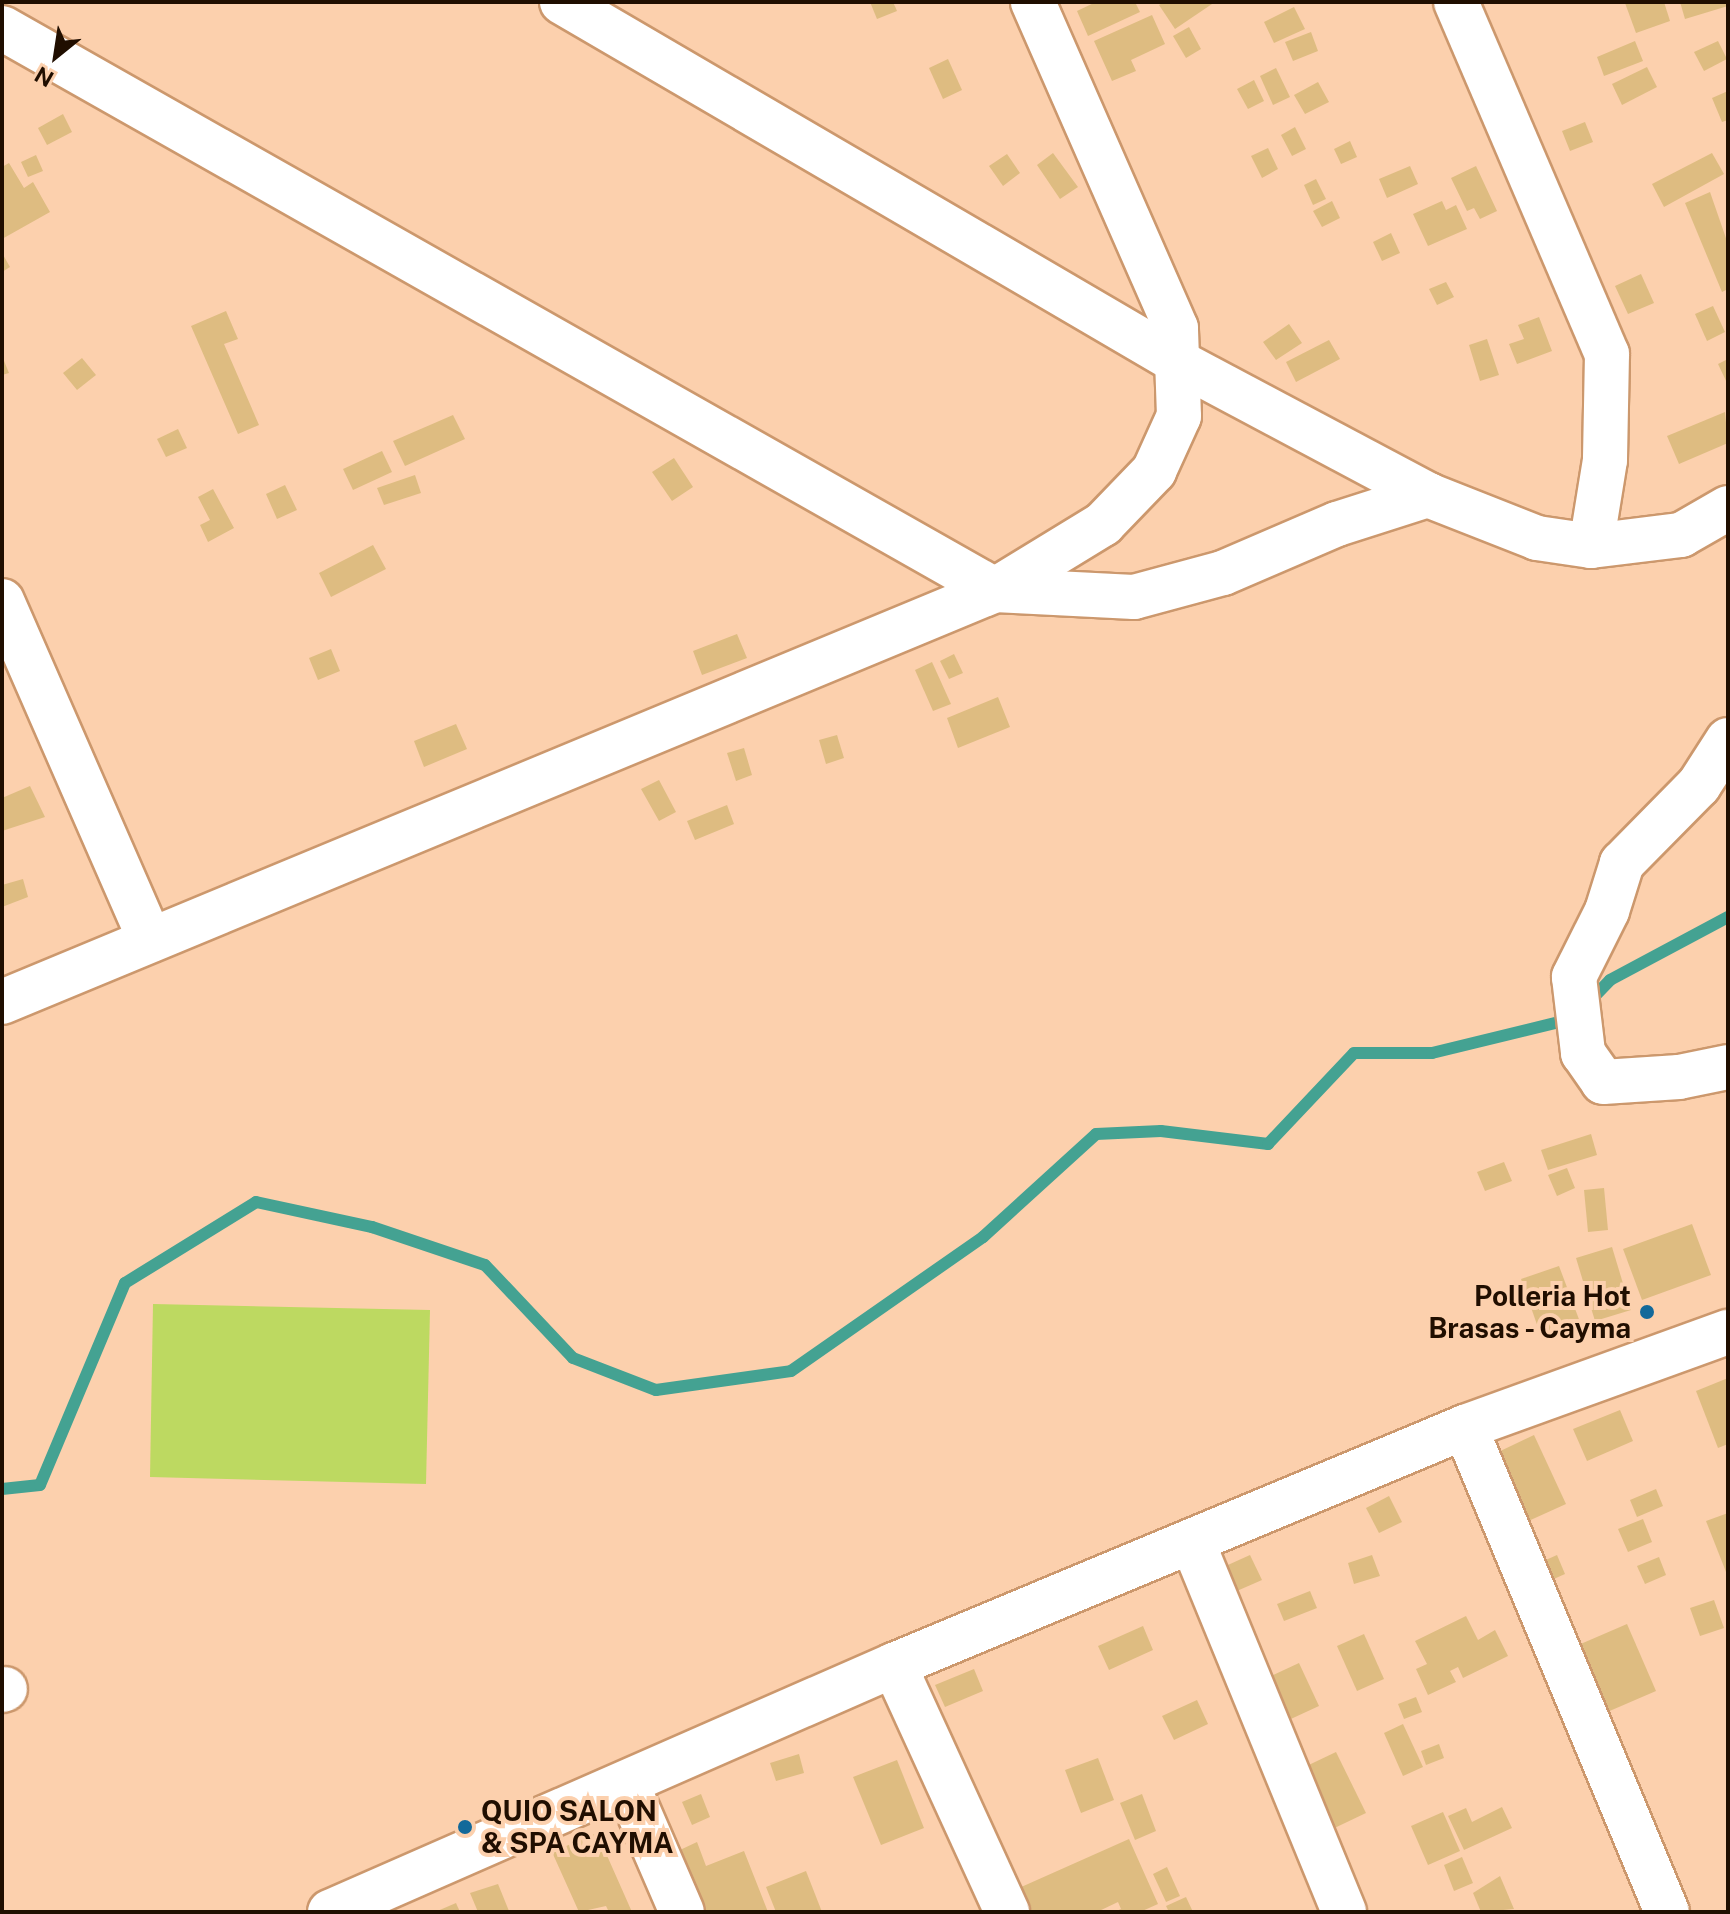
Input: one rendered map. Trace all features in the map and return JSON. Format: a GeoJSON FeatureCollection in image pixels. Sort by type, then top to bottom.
{"type":"FeatureCollection","features":[{"type":"Feature","properties":{"kind":"street"},"geometry":{"type":"LineString","coordinates":[[562,2],[1180,363],[1428,495],[1537,538],[1591,546],[1681,535],[1728,508]]}},
{"type":"Feature","properties":{"kind":"street"},"geometry":{"type":"LineString","coordinates":[[2,1002],[995,590],[1103,524],[1154,471],[1179,416],[1180,363],[1176,328],[1033,2]]}},
{"type":"Feature","properties":{"kind":"street"},"geometry":{"type":"LineString","coordinates":[[1456,2],[1607,354],[1605,460],[1591,546]]}},
{"type":"Feature","properties":{"kind":"street"},"geometry":{"type":"LineString","coordinates":[[2,28],[995,590],[1134,597],[1223,573],[1337,524],[1428,495]]}},
{"type":"Feature","properties":{"kind":"street"},"geometry":{"type":"LineString","coordinates":[[2,601],[150,940]]}},
{"type":"Feature","properties":{"kind":"street"},"geometry":{"type":"LineString","coordinates":[[1728,740],[1699,785],[1622,863],[1607,911],[1574,977],[1583,1053],[1603,1082],[1679,1077],[1728,1067]]}},
{"type":"Feature","properties":{"kind":"street"},"geometry":{"type":"LineString","coordinates":[[350,1908],[894,1665],[1465,1427],[1728,1332]]}},
{"type":"Feature","properties":{"kind":"street"},"geometry":{"type":"LineString","coordinates":[[1465,1427],[1667,1912]]}},
{"type":"Feature","properties":{"kind":"street"},"geometry":{"type":"LineString","coordinates":[[1192,1541],[1344,1912]]}},
{"type":"Feature","properties":{"kind":"street"},"geometry":{"type":"LineString","coordinates":[[894,1665],[1007,1912]]}},
{"type":"Feature","properties":{"kind":"street"},"geometry":{"type":"LineString","coordinates":[[627,1785],[682,1912]]}},
{"type":"Feature","properties":{"kind":"green space"},"geometry":{"type":"Polygon","coordinates":[[[153,1304],[430,1310],[426,1484],[150,1477],[153,1304]]]}},
{"type":"Feature","properties":{"kind":"building"},"geometry":{"type":"Polygon","coordinates":[[[870,2],[893,2],[897,11],[877,19],[870,2]]]}},
{"type":"Feature","properties":{"kind":"building"},"geometry":{"type":"Polygon","coordinates":[[[1096,2],[1135,2],[1140,12],[1088,36],[1077,11],[1096,2]]]}},
{"type":"Feature","properties":{"kind":"building"},"geometry":{"type":"Polygon","coordinates":[[[1164,2],[1215,2],[1175,29],[1159,5],[1164,2]]]}},
{"type":"Feature","properties":{"kind":"building"},"geometry":{"type":"Polygon","coordinates":[[[1664,2],[1670,21],[1636,33],[1625,3],[1664,2]]]}},
{"type":"Feature","properties":{"kind":"building"},"geometry":{"type":"Polygon","coordinates":[[[1680,2],[1728,2],[1728,6],[1685,19],[1680,2]]]}},
{"type":"Feature","properties":{"kind":"building"},"geometry":{"type":"Polygon","coordinates":[[[1294,7],[1305,29],[1274,43],[1264,22],[1294,7]]]}},
{"type":"Feature","properties":{"kind":"building"},"geometry":{"type":"Polygon","coordinates":[[[1152,15],[1165,44],[1131,60],[1136,71],[1112,81],[1094,41],[1152,15]]]}},
{"type":"Feature","properties":{"kind":"building"},"geometry":{"type":"Polygon","coordinates":[[[1189,27],[1201,49],[1186,58],[1173,36],[1189,27]]]}},
{"type":"Feature","properties":{"kind":"building"},"geometry":{"type":"Polygon","coordinates":[[[1311,32],[1318,51],[1293,61],[1285,42],[1311,32]]]}},
{"type":"Feature","properties":{"kind":"building"},"geometry":{"type":"Polygon","coordinates":[[[1635,41],[1643,61],[1604,76],[1597,57],[1635,41]]]}},
{"type":"Feature","properties":{"kind":"building"},"geometry":{"type":"Polygon","coordinates":[[[1718,41],[1727,59],[1704,71],[1694,52],[1718,41]]]}},
{"type":"Feature","properties":{"kind":"building"},"geometry":{"type":"Polygon","coordinates":[[[948,59],[962,90],[943,99],[929,68],[948,59]]]}},
{"type":"Feature","properties":{"kind":"building"},"geometry":{"type":"Polygon","coordinates":[[[1647,67],[1657,87],[1622,105],[1612,84],[1647,67]]]}},
{"type":"Feature","properties":{"kind":"building"},"geometry":{"type":"Polygon","coordinates":[[[1276,68],[1290,97],[1273,105],[1260,76],[1276,68]]]}},
{"type":"Feature","properties":{"kind":"building"},"geometry":{"type":"Polygon","coordinates":[[[1254,80],[1264,101],[1248,109],[1237,89],[1254,80]]]}},
{"type":"Feature","properties":{"kind":"building"},"geometry":{"type":"Polygon","coordinates":[[[1318,82],[1329,102],[1305,114],[1294,95],[1318,82]]]}},
{"type":"Feature","properties":{"kind":"building"},"geometry":{"type":"Polygon","coordinates":[[[1728,91],[1728,120],[1722,122],[1712,98],[1728,91]]]}},
{"type":"Feature","properties":{"kind":"building"},"geometry":{"type":"Polygon","coordinates":[[[63,114],[72,132],[47,145],[38,128],[63,114]]]}},
{"type":"Feature","properties":{"kind":"building"},"geometry":{"type":"Polygon","coordinates":[[[1585,122],[1593,142],[1570,151],[1562,131],[1585,122]]]}},
{"type":"Feature","properties":{"kind":"building"},"geometry":{"type":"Polygon","coordinates":[[[1295,127],[1306,149],[1292,156],[1281,135],[1295,127]]]}},
{"type":"Feature","properties":{"kind":"building"},"geometry":{"type":"Polygon","coordinates":[[[1350,141],[1357,157],[1341,164],[1334,149],[1350,141]]]}},
{"type":"Feature","properties":{"kind":"building"},"geometry":{"type":"Polygon","coordinates":[[[1268,148],[1278,169],[1262,178],[1251,156],[1268,148]]]}},
{"type":"Feature","properties":{"kind":"building"},"geometry":{"type":"Polygon","coordinates":[[[1053,153],[1078,187],[1060,199],[1037,165],[1053,153]]]}},
{"type":"Feature","properties":{"kind":"building"},"geometry":{"type":"Polygon","coordinates":[[[1712,153],[1724,174],[1664,207],[1652,184],[1712,153]]]}},
{"type":"Feature","properties":{"kind":"building"},"geometry":{"type":"Polygon","coordinates":[[[1007,154],[1020,173],[1003,186],[989,166],[1007,154]]]}},
{"type":"Feature","properties":{"kind":"building"},"geometry":{"type":"Polygon","coordinates":[[[36,155],[43,171],[28,177],[21,162],[36,155]]]}},
{"type":"Feature","properties":{"kind":"building"},"geometry":{"type":"Polygon","coordinates":[[[9,163],[24,188],[33,182],[50,212],[2,239],[2,167],[9,163]]]}},
{"type":"Feature","properties":{"kind":"building"},"geometry":{"type":"Polygon","coordinates":[[[1410,166],[1418,184],[1387,198],[1379,179],[1410,166]]]}},
{"type":"Feature","properties":{"kind":"building"},"geometry":{"type":"Polygon","coordinates":[[[1476,166],[1497,211],[1480,219],[1474,208],[1467,211],[1451,178],[1476,166]]]}},
{"type":"Feature","properties":{"kind":"building"},"geometry":{"type":"Polygon","coordinates":[[[1316,179],[1326,199],[1313,205],[1304,185],[1316,179]]]}},
{"type":"Feature","properties":{"kind":"building"},"geometry":{"type":"Polygon","coordinates":[[[1710,192],[1728,244],[1728,289],[1722,292],[1685,203],[1710,192]]]}},
{"type":"Feature","properties":{"kind":"building"},"geometry":{"type":"Polygon","coordinates":[[[1332,201],[1340,218],[1322,227],[1313,211],[1332,201]]]}},
{"type":"Feature","properties":{"kind":"building"},"geometry":{"type":"Polygon","coordinates":[[[1442,201],[1446,210],[1456,205],[1467,229],[1428,246],[1413,214],[1442,201]]]}},
{"type":"Feature","properties":{"kind":"building"},"geometry":{"type":"Polygon","coordinates":[[[1391,233],[1400,253],[1382,261],[1373,242],[1391,233]]]}},
{"type":"Feature","properties":{"kind":"building"},"geometry":{"type":"Polygon","coordinates":[[[2,253],[10,267],[2,272],[2,253]]]}},
{"type":"Feature","properties":{"kind":"building"},"geometry":{"type":"Polygon","coordinates":[[[1641,274],[1654,303],[1628,314],[1615,286],[1641,274]]]}},
{"type":"Feature","properties":{"kind":"building"},"geometry":{"type":"Polygon","coordinates":[[[1446,282],[1454,297],[1437,305],[1429,289],[1446,282]]]}},
{"type":"Feature","properties":{"kind":"building"},"geometry":{"type":"Polygon","coordinates":[[[1713,306],[1725,332],[1707,341],[1695,314],[1713,306]]]}},
{"type":"Feature","properties":{"kind":"building"},"geometry":{"type":"Polygon","coordinates":[[[226,311],[238,339],[224,344],[259,425],[238,434],[191,326],[226,311]]]}},
{"type":"Feature","properties":{"kind":"building"},"geometry":{"type":"Polygon","coordinates":[[[1539,317],[1552,351],[1517,364],[1509,344],[1524,339],[1518,325],[1539,317]]]}},
{"type":"Feature","properties":{"kind":"building"},"geometry":{"type":"Polygon","coordinates":[[[1289,324],[1302,343],[1276,360],[1263,342],[1289,324]]]}},
{"type":"Feature","properties":{"kind":"building"},"geometry":{"type":"Polygon","coordinates":[[[1487,339],[1499,375],[1480,381],[1469,345],[1487,339]]]}},
{"type":"Feature","properties":{"kind":"building"},"geometry":{"type":"Polygon","coordinates":[[[1329,340],[1340,359],[1296,382],[1286,362],[1329,340]]]}},
{"type":"Feature","properties":{"kind":"building"},"geometry":{"type":"Polygon","coordinates":[[[2,356],[9,373],[2,375],[2,356]]]}},
{"type":"Feature","properties":{"kind":"building"},"geometry":{"type":"Polygon","coordinates":[[[82,358],[96,375],[77,390],[63,373],[82,358]]]}},
{"type":"Feature","properties":{"kind":"building"},"geometry":{"type":"Polygon","coordinates":[[[1728,359],[1728,385],[1718,364],[1728,359]]]}},
{"type":"Feature","properties":{"kind":"building"},"geometry":{"type":"Polygon","coordinates":[[[1725,412],[1728,443],[1679,464],[1667,436],[1725,412]]]}},
{"type":"Feature","properties":{"kind":"building"},"geometry":{"type":"Polygon","coordinates":[[[453,415],[465,439],[405,466],[393,441],[453,415]]]}},
{"type":"Feature","properties":{"kind":"building"},"geometry":{"type":"Polygon","coordinates":[[[178,429],[187,448],[166,457],[157,439],[178,429]]]}},
{"type":"Feature","properties":{"kind":"building"},"geometry":{"type":"Polygon","coordinates":[[[382,451],[392,472],[353,490],[343,469],[382,451]]]}},
{"type":"Feature","properties":{"kind":"building"},"geometry":{"type":"Polygon","coordinates":[[[674,458],[693,487],[672,501],[652,472],[674,458]]]}},
{"type":"Feature","properties":{"kind":"building"},"geometry":{"type":"Polygon","coordinates":[[[415,475],[421,493],[384,505],[377,488],[415,475]]]}},
{"type":"Feature","properties":{"kind":"building"},"geometry":{"type":"Polygon","coordinates":[[[285,485],[297,510],[277,519],[266,494],[285,485]]]}},
{"type":"Feature","properties":{"kind":"building"},"geometry":{"type":"Polygon","coordinates":[[[213,489],[234,528],[208,542],[200,525],[210,520],[198,497],[213,489]]]}},
{"type":"Feature","properties":{"kind":"building"},"geometry":{"type":"Polygon","coordinates":[[[373,545],[386,569],[331,597],[319,573],[373,545]]]}},
{"type":"Feature","properties":{"kind":"building"},"geometry":{"type":"Polygon","coordinates":[[[737,634],[747,658],[702,675],[693,651],[737,634]]]}},
{"type":"Feature","properties":{"kind":"building"},"geometry":{"type":"Polygon","coordinates":[[[331,649],[340,671],[318,680],[309,658],[331,649]]]}},
{"type":"Feature","properties":{"kind":"building"},"geometry":{"type":"Polygon","coordinates":[[[954,654],[963,673],[949,679],[940,661],[954,654]]]}},
{"type":"Feature","properties":{"kind":"building"},"geometry":{"type":"Polygon","coordinates":[[[932,662],[951,704],[933,711],[915,670],[932,662]]]}},
{"type":"Feature","properties":{"kind":"building"},"geometry":{"type":"Polygon","coordinates":[[[998,697],[1010,727],[958,748],[947,718],[998,697]]]}},
{"type":"Feature","properties":{"kind":"building"},"geometry":{"type":"Polygon","coordinates":[[[456,724],[467,749],[424,767],[414,741],[456,724]]]}},
{"type":"Feature","properties":{"kind":"building"},"geometry":{"type":"Polygon","coordinates":[[[837,735],[844,758],[826,764],[819,740],[837,735]]]}},
{"type":"Feature","properties":{"kind":"building"},"geometry":{"type":"Polygon","coordinates":[[[744,748],[752,775],[736,781],[727,753],[744,748]]]}},
{"type":"Feature","properties":{"kind":"building"},"geometry":{"type":"Polygon","coordinates":[[[659,780],[676,812],[659,821],[641,789],[659,780]]]}},
{"type":"Feature","properties":{"kind":"building"},"geometry":{"type":"Polygon","coordinates":[[[30,786],[45,817],[2,831],[2,798],[30,786]]]}},
{"type":"Feature","properties":{"kind":"building"},"geometry":{"type":"Polygon","coordinates":[[[727,805],[734,824],[695,840],[687,821],[727,805]]]}},
{"type":"Feature","properties":{"kind":"building"},"geometry":{"type":"Polygon","coordinates":[[[23,879],[28,897],[2,907],[2,885],[23,879]]]}},
{"type":"Feature","properties":{"kind":"building"},"geometry":{"type":"Polygon","coordinates":[[[1591,1134],[1597,1155],[1548,1170],[1541,1150],[1591,1134]]]}},
{"type":"Feature","properties":{"kind":"building"},"geometry":{"type":"Polygon","coordinates":[[[1504,1162],[1512,1181],[1485,1191],[1477,1172],[1504,1162]]]}},
{"type":"Feature","properties":{"kind":"building"},"geometry":{"type":"Polygon","coordinates":[[[1567,1168],[1575,1188],[1557,1196],[1548,1175],[1567,1168]]]}},
{"type":"Feature","properties":{"kind":"building"},"geometry":{"type":"Polygon","coordinates":[[[1604,1188],[1608,1230],[1588,1232],[1584,1190],[1604,1188]]]}},
{"type":"Feature","properties":{"kind":"building"},"geometry":{"type":"Polygon","coordinates":[[[1692,1224],[1711,1275],[1642,1300],[1623,1249],[1692,1224]]]}},
{"type":"Feature","properties":{"kind":"building"},"geometry":{"type":"Polygon","coordinates":[[[1612,1247],[1631,1310],[1595,1321],[1576,1258],[1612,1247]]]}},
{"type":"Feature","properties":{"kind":"building"},"geometry":{"type":"Polygon","coordinates":[[[1559,1266],[1580,1322],[1541,1336],[1521,1279],[1559,1266]]]}},
{"type":"Feature","properties":{"kind":"building"},"geometry":{"type":"Polygon","coordinates":[[[1728,1378],[1728,1444],[1718,1448],[1696,1391],[1728,1378]]]}},
{"type":"Feature","properties":{"kind":"building"},"geometry":{"type":"Polygon","coordinates":[[[1620,1410],[1633,1441],[1587,1461],[1573,1429],[1620,1410]]]}},
{"type":"Feature","properties":{"kind":"building"},"geometry":{"type":"Polygon","coordinates":[[[1534,1435],[1566,1504],[1524,1523],[1492,1455],[1534,1435]]]}},
{"type":"Feature","properties":{"kind":"building"},"geometry":{"type":"Polygon","coordinates":[[[1656,1489],[1663,1506],[1637,1517],[1630,1500],[1656,1489]]]}},
{"type":"Feature","properties":{"kind":"building"},"geometry":{"type":"Polygon","coordinates":[[[1389,1496],[1402,1522],[1379,1533],[1366,1508],[1389,1496]]]}},
{"type":"Feature","properties":{"kind":"building"},"geometry":{"type":"Polygon","coordinates":[[[1728,1513],[1728,1577],[1706,1521],[1728,1513]]]}},
{"type":"Feature","properties":{"kind":"building"},"geometry":{"type":"Polygon","coordinates":[[[1643,1519],[1652,1542],[1628,1552],[1618,1529],[1643,1519]]]}},
{"type":"Feature","properties":{"kind":"building"},"geometry":{"type":"Polygon","coordinates":[[[1250,1555],[1262,1580],[1230,1594],[1219,1569],[1250,1555]]]}},
{"type":"Feature","properties":{"kind":"building"},"geometry":{"type":"Polygon","coordinates":[[[1372,1555],[1380,1576],[1354,1584],[1348,1563],[1372,1555]]]}},
{"type":"Feature","properties":{"kind":"building"},"geometry":{"type":"Polygon","coordinates":[[[1557,1555],[1565,1574],[1547,1582],[1539,1563],[1557,1555]]]}},
{"type":"Feature","properties":{"kind":"building"},"geometry":{"type":"Polygon","coordinates":[[[1659,1557],[1666,1575],[1645,1584],[1637,1566],[1659,1557]]]}},
{"type":"Feature","properties":{"kind":"building"},"geometry":{"type":"Polygon","coordinates":[[[1310,1591],[1317,1608],[1284,1621],[1277,1604],[1310,1591]]]}},
{"type":"Feature","properties":{"kind":"building"},"geometry":{"type":"Polygon","coordinates":[[[1714,1600],[1724,1628],[1700,1636],[1690,1608],[1714,1600]]]}},
{"type":"Feature","properties":{"kind":"building"},"geometry":{"type":"Polygon","coordinates":[[[1466,1616],[1478,1640],[1495,1630],[1508,1656],[1463,1678],[1458,1667],[1450,1671],[1456,1682],[1428,1695],[1416,1669],[1427,1664],[1415,1641],[1466,1616]]]}},
{"type":"Feature","properties":{"kind":"building"},"geometry":{"type":"Polygon","coordinates":[[[1627,1624],[1656,1691],[1605,1713],[1576,1646],[1627,1624]]]}},
{"type":"Feature","properties":{"kind":"building"},"geometry":{"type":"Polygon","coordinates":[[[1143,1626],[1153,1650],[1109,1670],[1098,1646],[1143,1626]]]}},
{"type":"Feature","properties":{"kind":"building"},"geometry":{"type":"Polygon","coordinates":[[[1364,1634],[1384,1679],[1357,1691],[1337,1646],[1364,1634]]]}},
{"type":"Feature","properties":{"kind":"building"},"geometry":{"type":"Polygon","coordinates":[[[1299,1663],[1319,1706],[1280,1724],[1260,1681],[1299,1663]]]}},
{"type":"Feature","properties":{"kind":"building"},"geometry":{"type":"Polygon","coordinates":[[[974,1669],[983,1691],[945,1707],[935,1685],[974,1669]]]}},
{"type":"Feature","properties":{"kind":"building"},"geometry":{"type":"Polygon","coordinates":[[[1416,1697],[1422,1712],[1404,1719],[1398,1704],[1416,1697]]]}},
{"type":"Feature","properties":{"kind":"building"},"geometry":{"type":"Polygon","coordinates":[[[1197,1700],[1208,1724],[1174,1740],[1162,1716],[1197,1700]]]}},
{"type":"Feature","properties":{"kind":"building"},"geometry":{"type":"Polygon","coordinates":[[[1403,1724],[1423,1767],[1403,1776],[1384,1733],[1403,1724]]]}},
{"type":"Feature","properties":{"kind":"building"},"geometry":{"type":"Polygon","coordinates":[[[1439,1744],[1444,1758],[1426,1765],[1421,1751],[1439,1744]]]}},
{"type":"Feature","properties":{"kind":"building"},"geometry":{"type":"Polygon","coordinates":[[[1336,1752],[1366,1813],[1324,1833],[1294,1772],[1336,1752]]]}},
{"type":"Feature","properties":{"kind":"building"},"geometry":{"type":"Polygon","coordinates":[[[799,1754],[804,1773],[776,1781],[770,1763],[799,1754]]]}},
{"type":"Feature","properties":{"kind":"building"},"geometry":{"type":"Polygon","coordinates":[[[1098,1758],[1114,1800],[1081,1813],[1065,1770],[1098,1758]]]}},
{"type":"Feature","properties":{"kind":"building"},"geometry":{"type":"Polygon","coordinates":[[[897,1760],[924,1828],[881,1845],[853,1777],[897,1760]]]}},
{"type":"Feature","properties":{"kind":"building"},"geometry":{"type":"Polygon","coordinates":[[[701,1794],[710,1817],[692,1825],[682,1802],[701,1794]]]}},
{"type":"Feature","properties":{"kind":"building"},"geometry":{"type":"Polygon","coordinates":[[[1142,1794],[1156,1831],[1135,1840],[1120,1803],[1142,1794]]]}},
{"type":"Feature","properties":{"kind":"building"},"geometry":{"type":"Polygon","coordinates":[[[1502,1807],[1512,1828],[1464,1850],[1448,1816],[1466,1808],[1472,1822],[1502,1807]]]}},
{"type":"Feature","properties":{"kind":"building"},"geometry":{"type":"Polygon","coordinates":[[[1443,1812],[1460,1851],[1428,1865],[1411,1826],[1443,1812]]]}},
{"type":"Feature","properties":{"kind":"building"},"geometry":{"type":"Polygon","coordinates":[[[597,1833],[632,1912],[609,1912],[606,1906],[579,1912],[552,1852],[597,1833]]]}},
{"type":"Feature","properties":{"kind":"building"},"geometry":{"type":"Polygon","coordinates":[[[1129,1839],[1158,1904],[1140,1912],[1114,1912],[1121,1909],[1118,1902],[1097,1912],[1030,1912],[1019,1888],[1129,1839]]]}},
{"type":"Feature","properties":{"kind":"building"},"geometry":{"type":"Polygon","coordinates":[[[697,1842],[706,1866],[744,1851],[768,1912],[704,1912],[680,1850],[697,1842]]]}},
{"type":"Feature","properties":{"kind":"building"},"geometry":{"type":"Polygon","coordinates":[[[1462,1857],[1473,1883],[1454,1891],[1444,1865],[1462,1857]]]}},
{"type":"Feature","properties":{"kind":"building"},"geometry":{"type":"Polygon","coordinates":[[[1167,1867],[1180,1896],[1166,1902],[1153,1874],[1167,1867]]]}},
{"type":"Feature","properties":{"kind":"building"},"geometry":{"type":"Polygon","coordinates":[[[806,1871],[822,1912],[776,1912],[766,1887],[806,1871]]]}},
{"type":"Feature","properties":{"kind":"building"},"geometry":{"type":"Polygon","coordinates":[[[1500,1876],[1514,1909],[1481,1912],[1473,1893],[1500,1876]]]}},
{"type":"Feature","properties":{"kind":"building"},"geometry":{"type":"Polygon","coordinates":[[[498,1884],[509,1911],[478,1912],[470,1893],[498,1884]]]}},
{"type":"Feature","properties":{"kind":"building"},"geometry":{"type":"Polygon","coordinates":[[[1186,1897],[1193,1912],[1169,1912],[1166,1906],[1186,1897]]]}},
{"type":"Feature","properties":{"kind":"building"},"geometry":{"type":"Polygon","coordinates":[[[456,1903],[460,1912],[435,1912],[456,1903]]]}},
{"type":"Feature","properties":{"kind":"waterway"},"geometry":{"type":"LineString","coordinates":[[1587,1004],[1610,980],[1728,917]]}},
{"type":"Feature","properties":{"kind":"waterway"},"geometry":{"type":"LineString","coordinates":[[2,1489],[40,1485],[125,1283],[256,1202],[372,1227],[485,1265],[573,1358],[656,1390],[791,1371],[983,1237],[1096,1134],[1161,1131],[1268,1144],[1354,1053],[1432,1053],[1571,1019]]}},
{"type":"Feature","properties":{"kind":"place","name":"Polleria Hot Brasas - Cayma"},"geometry":{"type":"Point","coordinates":[1647,1312]}},
{"type":"Feature","properties":{"kind":"place","name":"QUIO SALON & SPA CAYMA"},"geometry":{"type":"Point","coordinates":[465,1827]}}]}
